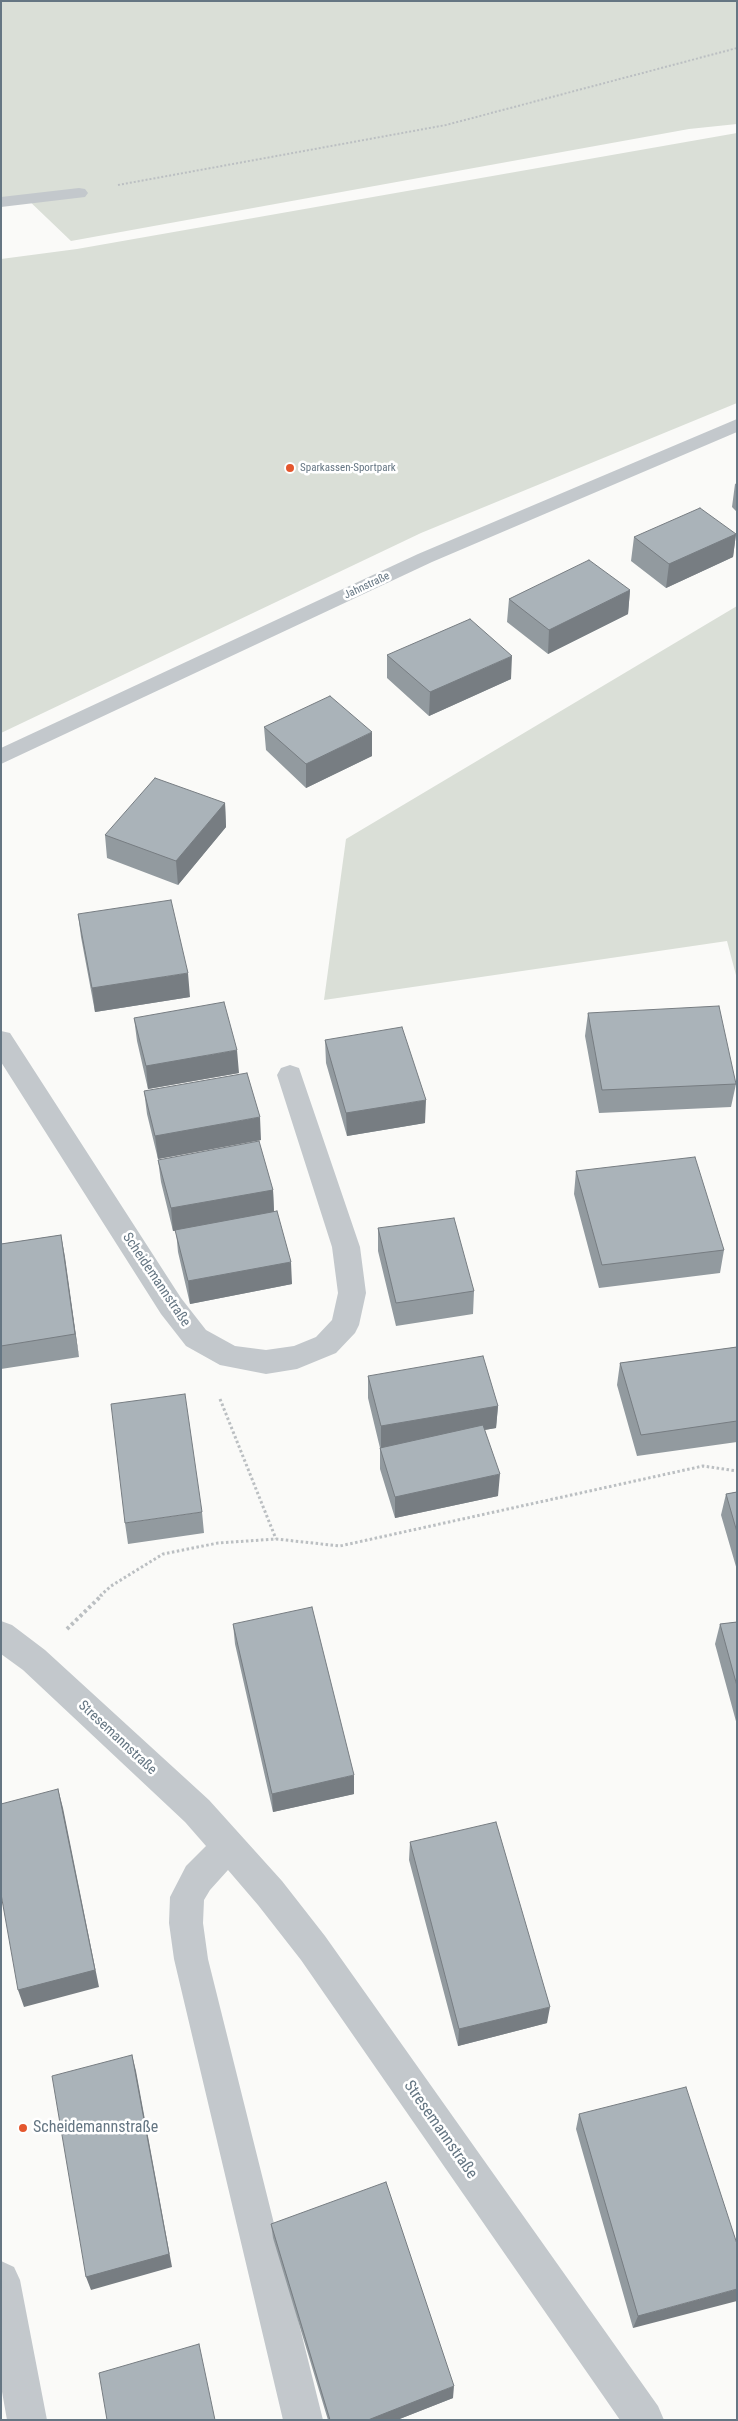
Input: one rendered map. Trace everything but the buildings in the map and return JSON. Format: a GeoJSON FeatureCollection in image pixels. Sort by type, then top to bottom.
{"type":"FeatureCollection","features":[{"type":"Feature","properties":{"kind":"street"},"geometry":{"type":"LineString","coordinates":[[1,202],[79,193]]}},
{"type":"Feature","properties":{"kind":"street","name":"Jahnstraße"},"geometry":{"type":"LineString","coordinates":[[1,757],[426,558],[737,425]]}},
{"type":"Feature","properties":{"kind":"street","name":"Scheidemannstraße"},"geometry":{"type":"LineString","coordinates":[[1,1040],[171,1306],[196,1338],[230,1357],[266,1362],[297,1356],[326,1345],[345,1325],[352,1293],[346,1247],[290,1075]]}},
{"type":"Feature","properties":{"kind":"street","name":"Stresemannstraße"},"geometry":{"type":"LineString","coordinates":[[1,1635],[34,1660],[197,1811],[270,1893],[313,1948],[644,2420]]}},
{"type":"Feature","properties":{"kind":"street"},"geometry":{"type":"LineString","coordinates":[[228,1846],[198,1878],[188,1897],[188,1932],[191,1959],[303,2420]]}},
{"type":"Feature","properties":{"kind":"street"},"geometry":{"type":"LineString","coordinates":[[1,2280],[27,2420]]}},
{"type":"Feature","properties":{"kind":"path"},"geometry":{"type":"LineString","coordinates":[[79,193],[446,125],[737,48]]}},
{"type":"Feature","properties":{"kind":"path"},"geometry":{"type":"LineString","coordinates":[[196,1338],[276,1539]]}},
{"type":"Feature","properties":{"kind":"path"},"geometry":{"type":"LineString","coordinates":[[34,1660],[111,1586],[163,1554],[218,1543],[276,1539],[340,1546],[703,1466],[737,1471]]}},
{"type":"Feature","properties":{"kind":"shaded area"},"geometry":{"type":"Polygon","coordinates":[[[1,1],[737,1],[737,124],[689,129],[71,241],[24,196],[1,200],[1,1]]]}},
{"type":"Feature","properties":{"kind":"shaded area","name":"Sparkassen-Sportpark"},"geometry":{"type":"Polygon","coordinates":[[[737,133],[737,403],[421,533],[1,733],[1,259],[77,249],[737,133]]]}},
{"type":"Feature","properties":{"kind":"shaded area"},"geometry":{"type":"Polygon","coordinates":[[[737,606],[737,979],[727,941],[324,1000],[346,839],[737,606]]]}},
{"type":"Feature","properties":{"kind":"place","name":"Sparkassen-Sportpark"},"geometry":{"type":"Point","coordinates":[290,468]}},
{"type":"Feature","properties":{"kind":"place","name":"Scheidemannstraße"},"geometry":{"type":"Point","coordinates":[23,2128]}}]}
